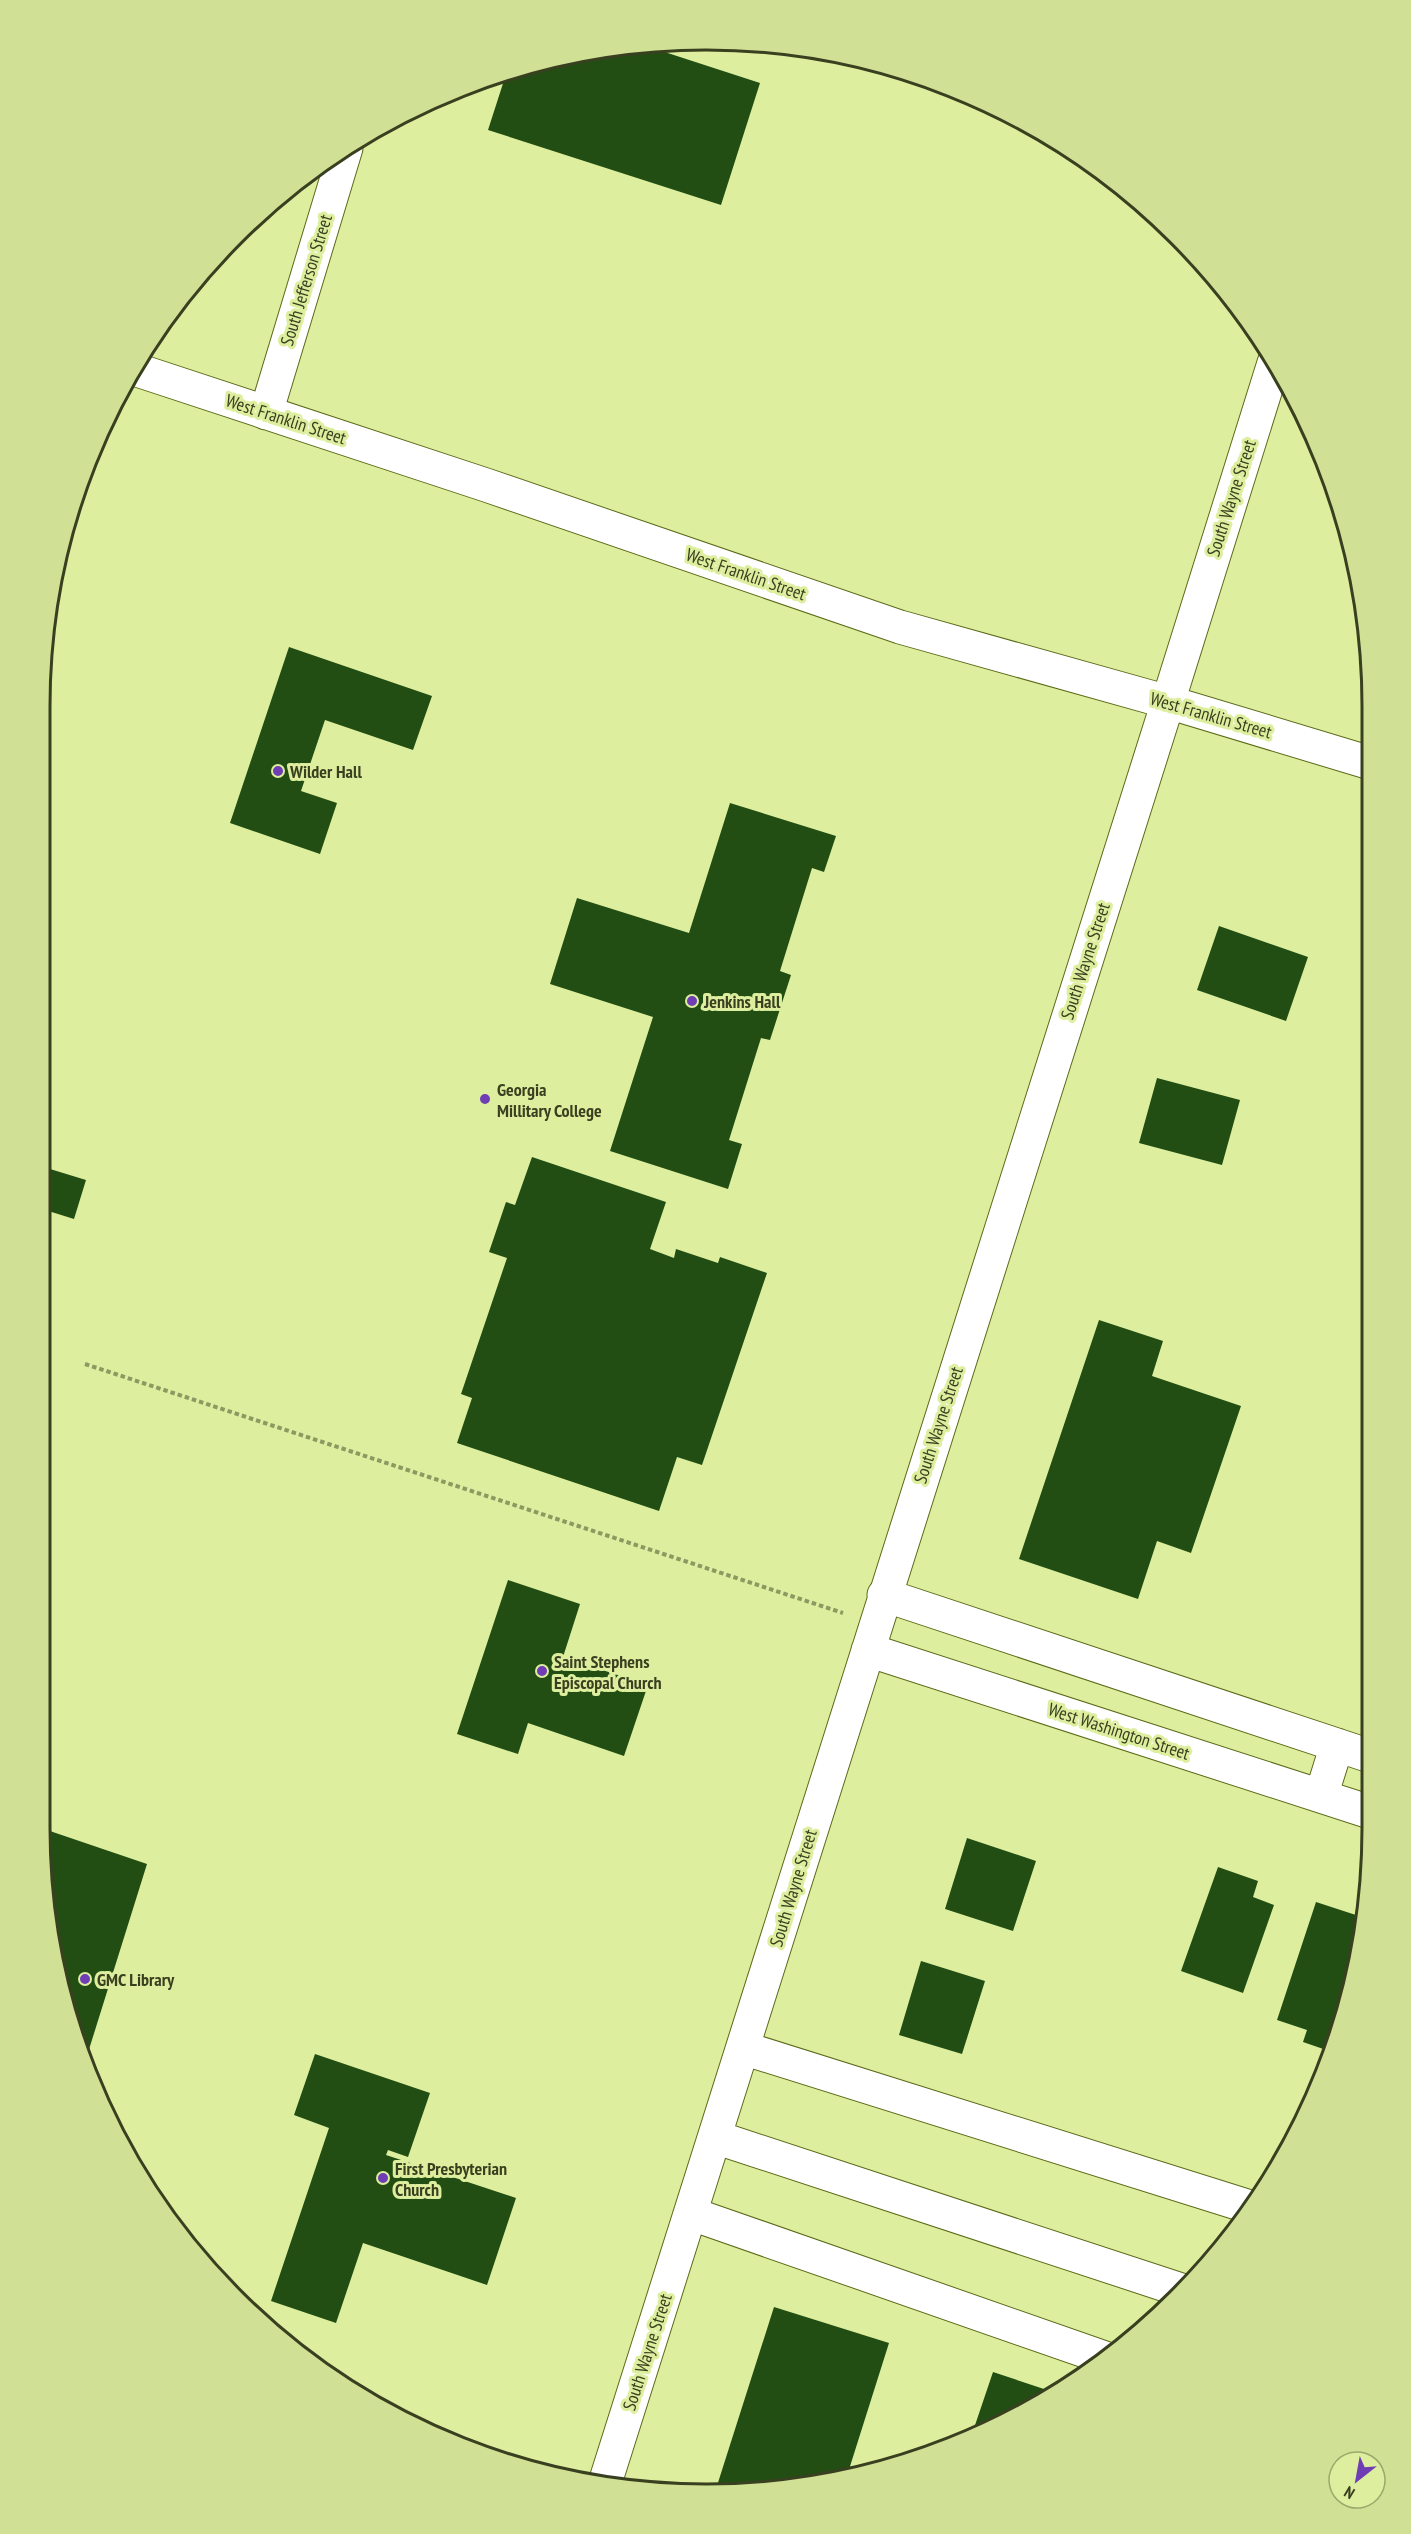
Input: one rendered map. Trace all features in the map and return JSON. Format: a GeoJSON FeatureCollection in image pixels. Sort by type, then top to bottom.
{"type":"FeatureCollection","features":[{"type":"Feature","properties":{"kind":"street","name":"South Jefferson Street"},"geometry":{"type":"LineString","coordinates":[[266,413],[343,159]]}},
{"type":"Feature","properties":{"kind":"street","name":"West Franklin Street"},"geometry":{"type":"LineString","coordinates":[[141,371],[497,488],[900,627],[1168,702],[1362,760]]}},
{"type":"Feature","properties":{"kind":"street","name":"South Wayne Street"},"geometry":{"type":"LineString","coordinates":[[607,2477],[716,2138],[876,1623],[1271,373]]}},
{"type":"Feature","properties":{"kind":"street"},"geometry":{"type":"LineString","coordinates":[[876,1623],[1362,1753]]}},
{"type":"Feature","properties":{"kind":"street","name":"West Washington Street"},"geometry":{"type":"LineString","coordinates":[[876,1623],[1321,1796],[1362,1809]]}},
{"type":"Feature","properties":{"kind":"street"},"geometry":{"type":"LineString","coordinates":[[1321,1796],[1337,1745]]}},
{"type":"Feature","properties":{"kind":"street"},"geometry":{"type":"LineString","coordinates":[[743,2048],[1243,2205]]}},
{"type":"Feature","properties":{"kind":"street"},"geometry":{"type":"LineString","coordinates":[[716,2138],[1174,2287]]}},
{"type":"Feature","properties":{"kind":"street"},"geometry":{"type":"LineString","coordinates":[[692,2214],[1097,2355]]}},
{"type":"Feature","properties":{"kind":"path"},"geometry":{"type":"LineString","coordinates":[[85,1364],[876,1623]]}},
{"type":"Feature","properties":{"kind":"building"},"geometry":{"type":"Polygon","coordinates":[[[662,51],[760,83],[721,205],[488,130],[504,81],[578,62],[662,51]]]}},
{"type":"Feature","properties":{"kind":"building","name":"Wilder Hall"},"geometry":{"type":"Polygon","coordinates":[[[289,647],[432,696],[413,750],[325,720],[301,791],[337,803],[320,854],[230,823],[289,647]]]}},
{"type":"Feature","properties":{"kind":"building","name":"Jenkins Hall"},"geometry":{"type":"Polygon","coordinates":[[[730,803],[836,836],[824,872],[812,868],[780,971],[791,975],[770,1040],[761,1038],[729,1140],[742,1144],[728,1189],[610,1151],[653,1017],[550,984],[577,898],[689,933],[730,803]]]}},
{"type":"Feature","properties":{"kind":"building"},"geometry":{"type":"Polygon","coordinates":[[[1219,926],[1308,957],[1286,1021],[1197,990],[1219,926]]]}},
{"type":"Feature","properties":{"kind":"building"},"geometry":{"type":"Polygon","coordinates":[[[1157,1078],[1240,1100],[1222,1165],[1139,1143],[1157,1078]]]}},
{"type":"Feature","properties":{"kind":"building"},"geometry":{"type":"Polygon","coordinates":[[[532,1157],[666,1202],[650,1249],[674,1258],[676,1249],[718,1263],[720,1257],[767,1273],[702,1465],[677,1457],[659,1511],[457,1443],[472,1398],[461,1394],[507,1258],[489,1252],[506,1202],[515,1205],[532,1157]]]}},
{"type":"Feature","properties":{"kind":"building"},"geometry":{"type":"Polygon","coordinates":[[[50,1169],[86,1180],[74,1219],[49,1211],[50,1169]]]}},
{"type":"Feature","properties":{"kind":"building"},"geometry":{"type":"Polygon","coordinates":[[[1099,1320],[1163,1341],[1152,1376],[1241,1406],[1191,1553],[1157,1541],[1138,1599],[1019,1559],[1099,1320]]]}},
{"type":"Feature","properties":{"kind":"building","name":"Saint Stephens Episcopal Church"},"geometry":{"type":"Polygon","coordinates":[[[508,1580],[580,1604],[563,1657],[648,1685],[624,1756],[528,1723],[518,1754],[457,1734],[508,1580]]]}},
{"type":"Feature","properties":{"kind":"building","name":"GMC Library"},"geometry":{"type":"Polygon","coordinates":[[[49,1831],[147,1864],[88,2051],[62,1956],[55,1914],[49,1831]]]}},
{"type":"Feature","properties":{"kind":"building"},"geometry":{"type":"Polygon","coordinates":[[[967,1838],[1036,1861],[1013,1931],[945,1909],[967,1838]]]}},
{"type":"Feature","properties":{"kind":"building"},"geometry":{"type":"Polygon","coordinates":[[[1218,1867],[1258,1881],[1253,1897],[1274,1905],[1243,1993],[1181,1971],[1218,1867]]]}},
{"type":"Feature","properties":{"kind":"building"},"geometry":{"type":"Polygon","coordinates":[[[1316,1902],[1356,1915],[1339,1998],[1323,2049],[1303,2042],[1307,2030],[1277,2020],[1316,1902]]]}},
{"type":"Feature","properties":{"kind":"building"},"geometry":{"type":"Polygon","coordinates":[[[921,1961],[985,1981],[962,2054],[899,2035],[921,1961]]]}},
{"type":"Feature","properties":{"kind":"building","name":"First Presbyterian Church"},"geometry":{"type":"Polygon","coordinates":[[[315,2054],[430,2093],[408,2157],[388,2150],[386,2155],[516,2198],[487,2285],[363,2243],[336,2323],[271,2301],[329,2128],[294,2115],[315,2054]]]}},
{"type":"Feature","properties":{"kind":"building"},"geometry":{"type":"Polygon","coordinates":[[[774,2307],[889,2343],[849,2468],[791,2479],[718,2484],[774,2307]]]}},
{"type":"Feature","properties":{"kind":"building"},"geometry":{"type":"Polygon","coordinates":[[[993,2372],[1045,2389],[996,2417],[974,2427],[993,2372]]]}},
{"type":"Feature","properties":{"kind":"place","name":"Wilder Hall"},"geometry":{"type":"Point","coordinates":[278,771]}},
{"type":"Feature","properties":{"kind":"place","name":"Jenkins Hall"},"geometry":{"type":"Point","coordinates":[692,1001]}},
{"type":"Feature","properties":{"kind":"place","name":"Georgia Millitary College"},"geometry":{"type":"Point","coordinates":[485,1099]}},
{"type":"Feature","properties":{"kind":"place","name":"Saint Stephens Episcopal Church"},"geometry":{"type":"Point","coordinates":[542,1671]}},
{"type":"Feature","properties":{"kind":"place","name":"GMC Library"},"geometry":{"type":"Point","coordinates":[85,1979]}},
{"type":"Feature","properties":{"kind":"place","name":"First Presbyterian Church"},"geometry":{"type":"Point","coordinates":[383,2178]}}]}
